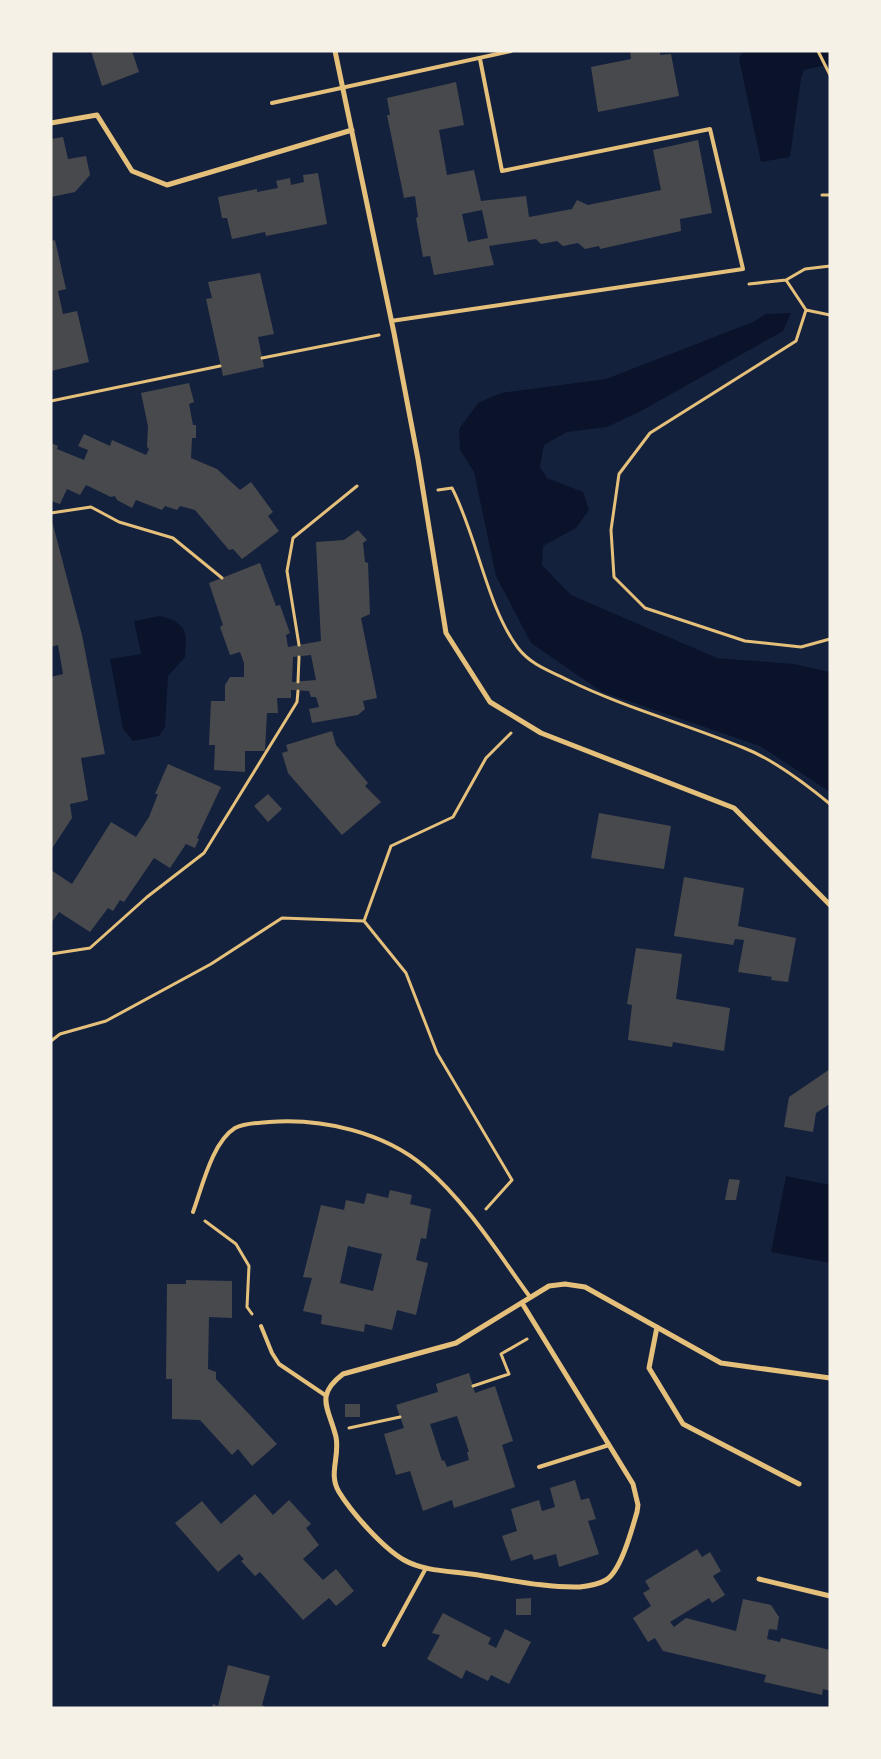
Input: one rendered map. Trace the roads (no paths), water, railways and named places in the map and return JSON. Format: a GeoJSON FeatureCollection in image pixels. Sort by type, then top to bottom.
{"type":"FeatureCollection","features":[{"type":"Feature","properties":{"kind":"street"},"geometry":{"type":"LineString","coordinates":[[335,51],[394,333],[446,633],[490,702],[541,733],[734,808],[830,904]]}},
{"type":"Feature","properties":{"kind":"street"},"geometry":{"type":"LineString","coordinates":[[51,123],[97,115],[132,171],[167,185],[352,130]]}},
{"type":"Feature","properties":{"kind":"street"},"geometry":{"type":"LineString","coordinates":[[526,1300],[540,1332],[633,1484],[638,1505],[617,1566],[606,1580],[581,1587],[556,1586],[427,1567],[403,1560],[381,1540],[345,1501],[333,1481],[337,1450],[325,1406],[325,1395],[330,1384],[343,1374],[456,1343],[526,1300],[549,1286],[557,1284],[586,1287],[721,1363],[830,1378]]}},
{"type":"Feature","properties":{"kind":"street"},"geometry":{"type":"LineString","coordinates":[[657,1327],[649,1368],[684,1424],[799,1484]]}},
{"type":"Feature","properties":{"kind":"street"},"geometry":{"type":"LineString","coordinates":[[759,1579],[830,1596]]}},
{"type":"Feature","properties":{"kind":"lane"},"geometry":{"type":"LineString","coordinates":[[272,103],[511,51]]}},
{"type":"Feature","properties":{"kind":"lane"},"geometry":{"type":"LineString","coordinates":[[391,321],[743,269],[710,129],[502,171],[480,58]]}},
{"type":"Feature","properties":{"kind":"lane"},"geometry":{"type":"LineString","coordinates":[[193,1212],[213,1157],[227,1135],[236,1128],[253,1123],[294,1120],[328,1125],[376,1138],[402,1150],[425,1167],[445,1186],[482,1231],[526,1300]]}},
{"type":"Feature","properties":{"kind":"lane"},"geometry":{"type":"LineString","coordinates":[[262,1326],[272,1353],[279,1364],[325,1395]]}},
{"type":"Feature","properties":{"kind":"lane"},"geometry":{"type":"LineString","coordinates":[[539,1467],[609,1445]]}},
{"type":"Feature","properties":{"kind":"lane"},"geometry":{"type":"LineString","coordinates":[[384,1645],[427,1567]]}},
{"type":"Feature","properties":{"kind":"water"},"geometry":{"type":"Polygon","coordinates":[[[743,51],[830,51],[830,64],[804,70],[801,79],[790,157],[761,162],[739,58],[743,51]]]}},
{"type":"Feature","properties":{"kind":"water"},"geometry":{"type":"Polygon","coordinates":[[[791,313],[783,331],[641,411],[607,427],[567,432],[544,445],[540,467],[547,478],[583,492],[589,510],[576,528],[543,546],[542,565],[571,595],[717,658],[794,664],[830,672],[830,792],[760,746],[602,692],[531,643],[496,576],[474,472],[460,450],[459,429],[478,403],[501,393],[606,379],[753,322],[766,314],[791,313]]]}},
{"type":"Feature","properties":{"kind":"water"},"geometry":{"type":"Polygon","coordinates":[[[160,616],[174,620],[183,628],[186,637],[185,657],[168,676],[165,727],[159,736],[133,741],[123,729],[110,659],[141,654],[134,621],[160,616]]]}},
{"type":"Feature","properties":{"kind":"water"},"geometry":{"type":"Polygon","coordinates":[[[786,1176],[830,1185],[830,1263],[771,1252],[786,1176]]]}}]}
